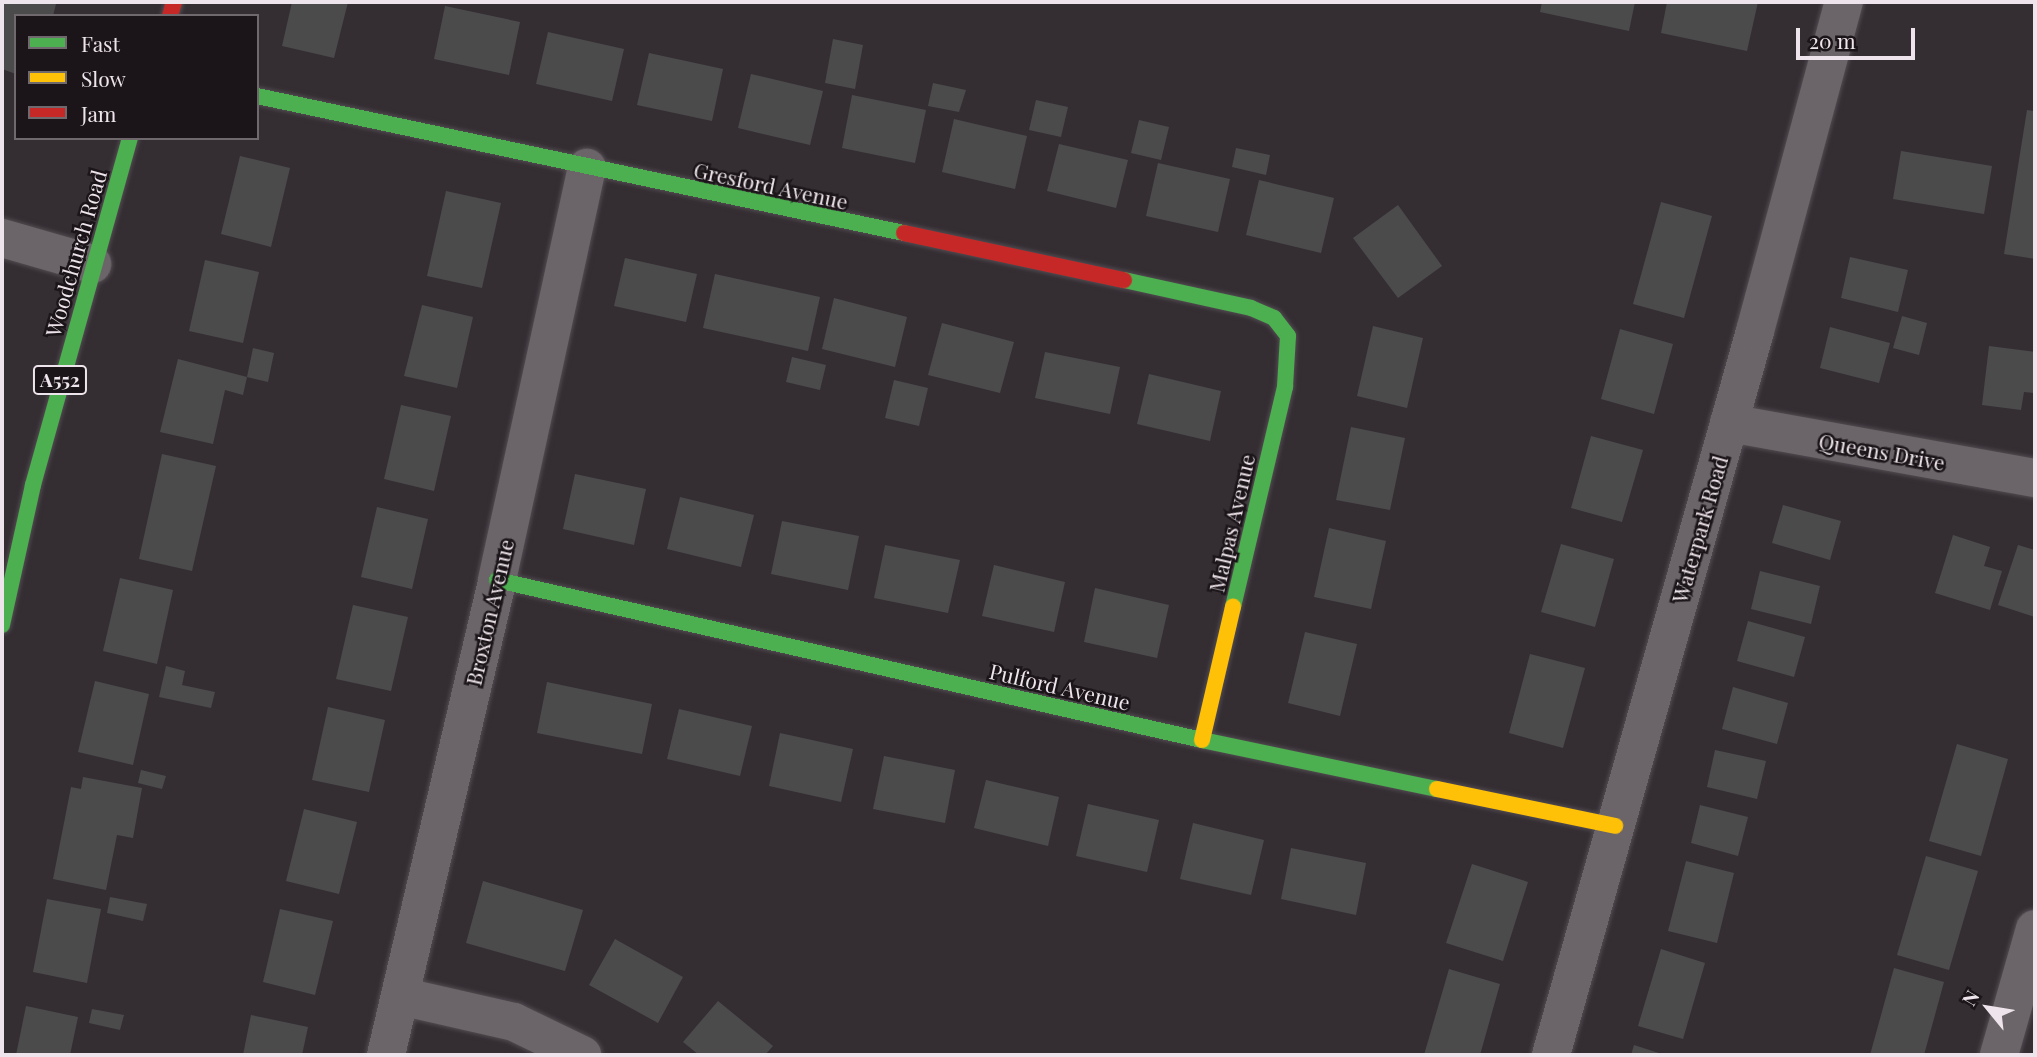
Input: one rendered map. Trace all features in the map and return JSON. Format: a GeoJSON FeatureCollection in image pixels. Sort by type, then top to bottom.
{"type":"FeatureCollection","features":[{"type":"Feature","properties":{"kind":"main road","name":"Gresford Avenue"},"geometry":{"type":"LineString","coordinates":[[259,96],[587,168],[1033,260],[1251,309],[1274,318]]}},
{"type":"Feature","properties":{"kind":"main road","name":"Woodchurch Road"},"geometry":{"type":"LineString","coordinates":[[2,625],[33,485],[92,264],[129,140]]}},
{"type":"Feature","properties":{"kind":"main road","name":"Malpas Avenue"},"geometry":{"type":"LineString","coordinates":[[1202,740],[1285,387],[1288,336],[1274,318]]}},
{"type":"Feature","properties":{"kind":"main road","name":"Pulford Avenue"},"geometry":{"type":"LineString","coordinates":[[497,580],[1202,740],[1615,826]]}},
{"type":"Feature","properties":{"kind":"street","name":"Waterpark Road"},"geometry":{"type":"LineString","coordinates":[[1551,1055],[1844,2]]}},
{"type":"Feature","properties":{"kind":"street","name":"Broxton Avenue"},"geometry":{"type":"LineString","coordinates":[[386,1055],[497,580],[587,168]]}},
{"type":"Feature","properties":{"kind":"street"},"geometry":{"type":"LineString","coordinates":[[2,238],[92,264]]}},
{"type":"Feature","properties":{"kind":"street","name":"Queens Drive"},"geometry":{"type":"LineString","coordinates":[[1729,423],[2035,478]]}},
{"type":"Feature","properties":{"kind":"street"},"geometry":{"type":"LineString","coordinates":[[1999,1055],[2035,929]]}},
{"type":"Feature","properties":{"kind":"street"},"geometry":{"type":"LineString","coordinates":[[400,996],[514,1022],[582,1055]]}},
{"type":"Feature","properties":{"kind":"building"},"geometry":{"type":"Polygon","coordinates":[[[2,2],[56,4],[54,14],[14,14],[14,73],[2,69],[2,2]]]}},
{"type":"Feature","properties":{"kind":"building"},"geometry":{"type":"Polygon","coordinates":[[[292,2],[348,2],[334,58],[282,46],[292,2]]]}},
{"type":"Feature","properties":{"kind":"building"},"geometry":{"type":"Polygon","coordinates":[[[1542,2],[1635,2],[1629,31],[1540,12],[1542,2]]]}},
{"type":"Feature","properties":{"kind":"building"},"geometry":{"type":"Polygon","coordinates":[[[1667,2],[1758,2],[1747,51],[1661,33],[1667,2]]]}},
{"type":"Feature","properties":{"kind":"building"},"geometry":{"type":"Polygon","coordinates":[[[445,6],[520,22],[509,75],[434,59],[445,6]]]}},
{"type":"Feature","properties":{"kind":"building"},"geometry":{"type":"Polygon","coordinates":[[[548,32],[624,49],[612,101],[536,84],[548,32]]]}},
{"type":"Feature","properties":{"kind":"building"},"geometry":{"type":"Polygon","coordinates":[[[833,39],[863,45],[855,89],[825,83],[833,39]]]}},
{"type":"Feature","properties":{"kind":"building"},"geometry":{"type":"Polygon","coordinates":[[[649,53],[723,69],[712,121],[637,105],[649,53]]]}},
{"type":"Feature","properties":{"kind":"building"},"geometry":{"type":"Polygon","coordinates":[[[751,74],[823,91],[810,145],[738,128],[751,74]]]}},
{"type":"Feature","properties":{"kind":"building"},"geometry":{"type":"Polygon","coordinates":[[[933,83],[966,90],[959,112],[928,106],[933,83]]]}},
{"type":"Feature","properties":{"kind":"building"},"geometry":{"type":"Polygon","coordinates":[[[852,95],[926,110],[915,163],[842,148],[852,95]]]}},
{"type":"Feature","properties":{"kind":"building"},"geometry":{"type":"Polygon","coordinates":[[[1036,100],[1068,107],[1061,137],[1029,130],[1036,100]]]}},
{"type":"Feature","properties":{"kind":"building"},"geometry":{"type":"Polygon","coordinates":[[[2027,110],[2035,111],[2035,259],[2004,254],[2027,110]]]}},
{"type":"Feature","properties":{"kind":"building"},"geometry":{"type":"Polygon","coordinates":[[[954,119],[1027,136],[1015,189],[942,172],[954,119]]]}},
{"type":"Feature","properties":{"kind":"building"},"geometry":{"type":"Polygon","coordinates":[[[1139,120],[1169,127],[1161,160],[1131,153],[1139,120]]]}},
{"type":"Feature","properties":{"kind":"building"},"geometry":{"type":"Polygon","coordinates":[[[1059,144],[1128,160],[1116,208],[1047,191],[1059,144]]]}},
{"type":"Feature","properties":{"kind":"building"},"geometry":{"type":"Polygon","coordinates":[[[1236,148],[1270,155],[1266,175],[1232,167],[1236,148]]]}},
{"type":"Feature","properties":{"kind":"building"},"geometry":{"type":"Polygon","coordinates":[[[1901,151],[1992,166],[1984,214],[1893,199],[1901,151]]]}},
{"type":"Feature","properties":{"kind":"building"},"geometry":{"type":"Polygon","coordinates":[[[240,156],[290,168],[271,247],[221,234],[240,156]]]}},
{"type":"Feature","properties":{"kind":"building"},"geometry":{"type":"Polygon","coordinates":[[[1158,163],[1230,179],[1218,232],[1146,216],[1158,163]]]}},
{"type":"Feature","properties":{"kind":"building"},"geometry":{"type":"Polygon","coordinates":[[[1259,180],[1334,198],[1321,253],[1246,235],[1259,180]]]}},
{"type":"Feature","properties":{"kind":"building"},"geometry":{"type":"Polygon","coordinates":[[[446,191],[501,203],[482,288],[427,276],[446,191]]]}},
{"type":"Feature","properties":{"kind":"building"},"geometry":{"type":"Polygon","coordinates":[[[1661,202],[1712,216],[1684,318],[1633,304],[1661,202]]]}},
{"type":"Feature","properties":{"kind":"building"},"geometry":{"type":"Polygon","coordinates":[[[1398,205],[1442,266],[1398,298],[1353,238],[1398,205]]]}},
{"type":"Feature","properties":{"kind":"building"},"geometry":{"type":"Polygon","coordinates":[[[1850,257],[1908,270],[1898,312],[1841,298],[1850,257]]]}},
{"type":"Feature","properties":{"kind":"building"},"geometry":{"type":"Polygon","coordinates":[[[625,258],[697,274],[686,322],[614,306],[625,258]]]}},
{"type":"Feature","properties":{"kind":"building"},"geometry":{"type":"Polygon","coordinates":[[[205,260],[259,272],[243,343],[189,331],[205,260]]]}},
{"type":"Feature","properties":{"kind":"building"},"geometry":{"type":"Polygon","coordinates":[[[715,274],[820,297],[808,351],[703,328],[715,274]]]}},
{"type":"Feature","properties":{"kind":"building"},"geometry":{"type":"Polygon","coordinates":[[[834,298],[907,317],[895,367],[822,349],[834,298]]]}},
{"type":"Feature","properties":{"kind":"building"},"geometry":{"type":"Polygon","coordinates":[[[422,305],[473,317],[457,388],[404,376],[422,305]]]}},
{"type":"Feature","properties":{"kind":"building"},"geometry":{"type":"Polygon","coordinates":[[[1902,316],[1927,323],[1919,355],[1893,348],[1902,316]]]}},
{"type":"Feature","properties":{"kind":"building"},"geometry":{"type":"Polygon","coordinates":[[[942,323],[1014,342],[1000,393],[928,375],[942,323]]]}},
{"type":"Feature","properties":{"kind":"building"},"geometry":{"type":"Polygon","coordinates":[[[1373,326],[1423,338],[1407,408],[1357,396],[1373,326]]]}},
{"type":"Feature","properties":{"kind":"building"},"geometry":{"type":"Polygon","coordinates":[[[1830,327],[1890,343],[1879,383],[1820,368],[1830,327]]]}},
{"type":"Feature","properties":{"kind":"building"},"geometry":{"type":"Polygon","coordinates":[[[1620,329],[1673,344],[1654,414],[1601,399],[1620,329]]]}},
{"type":"Feature","properties":{"kind":"building"},"geometry":{"type":"Polygon","coordinates":[[[1989,346],[2035,352],[2035,393],[2024,392],[2021,410],[1982,405],[1989,346]]]}},
{"type":"Feature","properties":{"kind":"building"},"geometry":{"type":"Polygon","coordinates":[[[253,348],[274,353],[268,382],[247,377],[253,348]]]}},
{"type":"Feature","properties":{"kind":"building"},"geometry":{"type":"Polygon","coordinates":[[[1045,352],[1120,367],[1110,414],[1035,398],[1045,352]]]}},
{"type":"Feature","properties":{"kind":"building"},"geometry":{"type":"Polygon","coordinates":[[[792,357],[826,365],[820,390],[786,382],[792,357]]]}},
{"type":"Feature","properties":{"kind":"building"},"geometry":{"type":"Polygon","coordinates":[[[178,359],[247,377],[243,395],[225,390],[213,444],[160,432],[178,359]]]}},
{"type":"Feature","properties":{"kind":"building"},"geometry":{"type":"Polygon","coordinates":[[[1149,374],[1221,391],[1210,441],[1137,424],[1149,374]]]}},
{"type":"Feature","properties":{"kind":"building"},"geometry":{"type":"Polygon","coordinates":[[[894,380],[928,388],[919,426],[885,418],[894,380]]]}},
{"type":"Feature","properties":{"kind":"building"},"geometry":{"type":"Polygon","coordinates":[[[401,405],[451,416],[434,491],[384,479],[401,405]]]}},
{"type":"Feature","properties":{"kind":"building"},"geometry":{"type":"Polygon","coordinates":[[[1351,427],[1405,438],[1390,510],[1336,500],[1351,427]]]}},
{"type":"Feature","properties":{"kind":"building"},"geometry":{"type":"Polygon","coordinates":[[[1591,436],[1643,450],[1622,522],[1571,508],[1591,436]]]}},
{"type":"Feature","properties":{"kind":"building"},"geometry":{"type":"Polygon","coordinates":[[[162,454],[216,466],[192,571],[139,559],[162,454]]]}},
{"type":"Feature","properties":{"kind":"building"},"geometry":{"type":"Polygon","coordinates":[[[575,474],[646,489],[634,545],[563,529],[575,474]]]}},
{"type":"Feature","properties":{"kind":"building"},"geometry":{"type":"Polygon","coordinates":[[[680,497],[754,515],[741,567],[667,549],[680,497]]]}},
{"type":"Feature","properties":{"kind":"building"},"geometry":{"type":"Polygon","coordinates":[[[1783,505],[1841,521],[1830,560],[1772,543],[1783,505]]]}},
{"type":"Feature","properties":{"kind":"building"},"geometry":{"type":"Polygon","coordinates":[[[377,507],[428,519],[412,589],[361,577],[377,507]]]}},
{"type":"Feature","properties":{"kind":"building"},"geometry":{"type":"Polygon","coordinates":[[[782,521],[859,536],[848,590],[771,574],[782,521]]]}},
{"type":"Feature","properties":{"kind":"building"},"geometry":{"type":"Polygon","coordinates":[[[1329,528],[1386,541],[1371,609],[1314,597],[1329,528]]]}},
{"type":"Feature","properties":{"kind":"building"},"geometry":{"type":"Polygon","coordinates":[[[1953,535],[1990,547],[1984,566],[2002,571],[1990,610],[1935,593],[1953,535]]]}},
{"type":"Feature","properties":{"kind":"building"},"geometry":{"type":"Polygon","coordinates":[[[1561,544],[1614,559],[1595,627],[1541,612],[1561,544]]]}},
{"type":"Feature","properties":{"kind":"building"},"geometry":{"type":"Polygon","coordinates":[[[885,545],[960,560],[948,613],[874,598],[885,545]]]}},
{"type":"Feature","properties":{"kind":"building"},"geometry":{"type":"Polygon","coordinates":[[[2018,545],[2035,550],[2035,617],[1998,605],[2018,545]]]}},
{"type":"Feature","properties":{"kind":"building"},"geometry":{"type":"Polygon","coordinates":[[[994,565],[1065,582],[1054,632],[982,616],[994,565]]]}},
{"type":"Feature","properties":{"kind":"building"},"geometry":{"type":"Polygon","coordinates":[[[1760,571],[1820,586],[1811,624],[1751,609],[1760,571]]]}},
{"type":"Feature","properties":{"kind":"building"},"geometry":{"type":"Polygon","coordinates":[[[120,578],[173,590],[157,664],[103,651],[120,578]]]}},
{"type":"Feature","properties":{"kind":"building"},"geometry":{"type":"Polygon","coordinates":[[[1095,588],[1169,605],[1157,658],[1084,642],[1095,588]]]}},
{"type":"Feature","properties":{"kind":"building"},"geometry":{"type":"Polygon","coordinates":[[[353,605],[408,617],[391,691],[336,679],[353,605]]]}},
{"type":"Feature","properties":{"kind":"building"},"geometry":{"type":"Polygon","coordinates":[[[1748,621],[1805,637],[1794,677],[1737,661],[1748,621]]]}},
{"type":"Feature","properties":{"kind":"building"},"geometry":{"type":"Polygon","coordinates":[[[1305,632],[1357,644],[1340,716],[1288,703],[1305,632]]]}},
{"type":"Feature","properties":{"kind":"building"},"geometry":{"type":"Polygon","coordinates":[[[1530,654],[1585,668],[1563,748],[1509,733],[1530,654]]]}},
{"type":"Feature","properties":{"kind":"building"},"geometry":{"type":"Polygon","coordinates":[[[166,666],[185,671],[182,685],[215,692],[211,708],[159,697],[166,666]]]}},
{"type":"Feature","properties":{"kind":"building"},"geometry":{"type":"Polygon","coordinates":[[[95,681],[149,694],[133,765],[78,752],[95,681]]]}},
{"type":"Feature","properties":{"kind":"building"},"geometry":{"type":"Polygon","coordinates":[[[547,682],[652,704],[642,754],[537,733],[547,682]]]}},
{"type":"Feature","properties":{"kind":"building"},"geometry":{"type":"Polygon","coordinates":[[[1733,687],[1788,703],[1777,744],[1722,729],[1733,687]]]}},
{"type":"Feature","properties":{"kind":"building"},"geometry":{"type":"Polygon","coordinates":[[[328,707],[385,720],[369,792],[312,780],[328,707]]]}},
{"type":"Feature","properties":{"kind":"building"},"geometry":{"type":"Polygon","coordinates":[[[679,709],[752,726],[740,776],[667,759],[679,709]]]}},
{"type":"Feature","properties":{"kind":"building"},"geometry":{"type":"Polygon","coordinates":[[[780,733],[853,749],[841,802],[769,786],[780,733]]]}},
{"type":"Feature","properties":{"kind":"building"},"geometry":{"type":"Polygon","coordinates":[[[1957,744],[2008,759],[1981,856],[1929,841],[1957,744]]]}},
{"type":"Feature","properties":{"kind":"building"},"geometry":{"type":"Polygon","coordinates":[[[1715,750],[1766,761],[1757,799],[1707,787],[1715,750]]]}},
{"type":"Feature","properties":{"kind":"building"},"geometry":{"type":"Polygon","coordinates":[[[884,756],[955,770],[945,823],[873,809],[884,756]]]}},
{"type":"Feature","properties":{"kind":"building"},"geometry":{"type":"Polygon","coordinates":[[[141,770],[166,776],[162,789],[138,783],[141,770]]]}},
{"type":"Feature","properties":{"kind":"building"},"geometry":{"type":"Polygon","coordinates":[[[83,777],[142,788],[133,838],[117,835],[106,890],[53,879],[71,787],[81,789],[83,777]]]}},
{"type":"Feature","properties":{"kind":"building"},"geometry":{"type":"Polygon","coordinates":[[[986,780],[1059,797],[1048,846],[974,828],[986,780]]]}},
{"type":"Feature","properties":{"kind":"building"},"geometry":{"type":"Polygon","coordinates":[[[1088,804],[1159,820],[1147,872],[1076,856],[1088,804]]]}},
{"type":"Feature","properties":{"kind":"building"},"geometry":{"type":"Polygon","coordinates":[[[1700,805],[1748,817],[1738,856],[1691,843],[1700,805]]]}},
{"type":"Feature","properties":{"kind":"building"},"geometry":{"type":"Polygon","coordinates":[[[304,809],[357,822],[339,894],[286,881],[304,809]]]}},
{"type":"Feature","properties":{"kind":"building"},"geometry":{"type":"Polygon","coordinates":[[[1193,823],[1264,840],[1251,895],[1180,879],[1193,823]]]}},
{"type":"Feature","properties":{"kind":"building"},"geometry":{"type":"Polygon","coordinates":[[[1291,848],[1366,863],[1356,915],[1281,899],[1291,848]]]}},
{"type":"Feature","properties":{"kind":"building"},"geometry":{"type":"Polygon","coordinates":[[[1926,856],[1978,871],[1949,970],[1897,955],[1926,856]]]}},
{"type":"Feature","properties":{"kind":"building"},"geometry":{"type":"Polygon","coordinates":[[[1686,861],[1734,873],[1717,943],[1668,931],[1686,861]]]}},
{"type":"Feature","properties":{"kind":"building"},"geometry":{"type":"Polygon","coordinates":[[[1472,864],[1528,882],[1503,961],[1446,943],[1472,864]]]}},
{"type":"Feature","properties":{"kind":"building"},"geometry":{"type":"Polygon","coordinates":[[[483,881],[583,910],[565,971],[466,943],[483,881]]]}},
{"type":"Feature","properties":{"kind":"building"},"geometry":{"type":"Polygon","coordinates":[[[110,897],[147,904],[143,921],[107,913],[110,897]]]}},
{"type":"Feature","properties":{"kind":"building"},"geometry":{"type":"Polygon","coordinates":[[[47,899],[101,909],[87,983],[33,972],[47,899]]]}},
{"type":"Feature","properties":{"kind":"building"},"geometry":{"type":"Polygon","coordinates":[[[280,909],[333,921],[315,995],[263,982],[280,909]]]}},
{"type":"Feature","properties":{"kind":"building"},"geometry":{"type":"Polygon","coordinates":[[[615,939],[683,977],[658,1023],[589,985],[615,939]]]}},
{"type":"Feature","properties":{"kind":"building"},"geometry":{"type":"Polygon","coordinates":[[[1661,949],[1705,963],[1683,1039],[1638,1026],[1661,949]]]}},
{"type":"Feature","properties":{"kind":"building"},"geometry":{"type":"Polygon","coordinates":[[[1894,968],[1944,982],[1924,1055],[1870,1055],[1894,968]]]}},
{"type":"Feature","properties":{"kind":"building"},"geometry":{"type":"Polygon","coordinates":[[[1449,969],[1500,984],[1480,1055],[1424,1055],[1449,969]]]}},
{"type":"Feature","properties":{"kind":"building"},"geometry":{"type":"Polygon","coordinates":[[[718,1001],[773,1046],[765,1055],[699,1055],[683,1042],[718,1001]]]}},
{"type":"Feature","properties":{"kind":"building"},"geometry":{"type":"Polygon","coordinates":[[[26,1006],[78,1017],[70,1055],[16,1055],[26,1006]]]}},
{"type":"Feature","properties":{"kind":"building"},"geometry":{"type":"Polygon","coordinates":[[[92,1009],[124,1015],[120,1030],[89,1023],[92,1009]]]}},
{"type":"Feature","properties":{"kind":"building"},"geometry":{"type":"Polygon","coordinates":[[[251,1015],[308,1027],[302,1055],[243,1055],[251,1015]]]}},
{"type":"Feature","properties":{"kind":"building"},"geometry":{"type":"Polygon","coordinates":[[[1634,1045],[1665,1055],[1631,1055],[1634,1045]]]}},
{"type":"Feature","properties":{"kind":"traffic: fast"},"geometry":{"type":"LineString","coordinates":[[259,96],[904,233]]}},
{"type":"Feature","properties":{"kind":"traffic: fast"},"geometry":{"type":"LineString","coordinates":[[2,625],[33,485],[129,140]]}},
{"type":"Feature","properties":{"kind":"traffic: fast"},"geometry":{"type":"LineString","coordinates":[[1124,280],[1251,308],[1274,318],[1288,336],[1285,387],[1233,607]]}},
{"type":"Feature","properties":{"kind":"traffic: fast"},"geometry":{"type":"LineString","coordinates":[[497,580],[1202,740],[1437,789]]}},
{"type":"Feature","properties":{"kind":"traffic: slow"},"geometry":{"type":"LineString","coordinates":[[1202,740],[1233,607]]}},
{"type":"Feature","properties":{"kind":"traffic: slow"},"geometry":{"type":"LineString","coordinates":[[1437,789],[1615,826]]}},
{"type":"Feature","properties":{"kind":"traffic: jam"},"geometry":{"type":"LineString","coordinates":[[171,14],[174,2]]}},
{"type":"Feature","properties":{"kind":"traffic: jam"},"geometry":{"type":"LineString","coordinates":[[904,233],[1124,280]]}}]}
